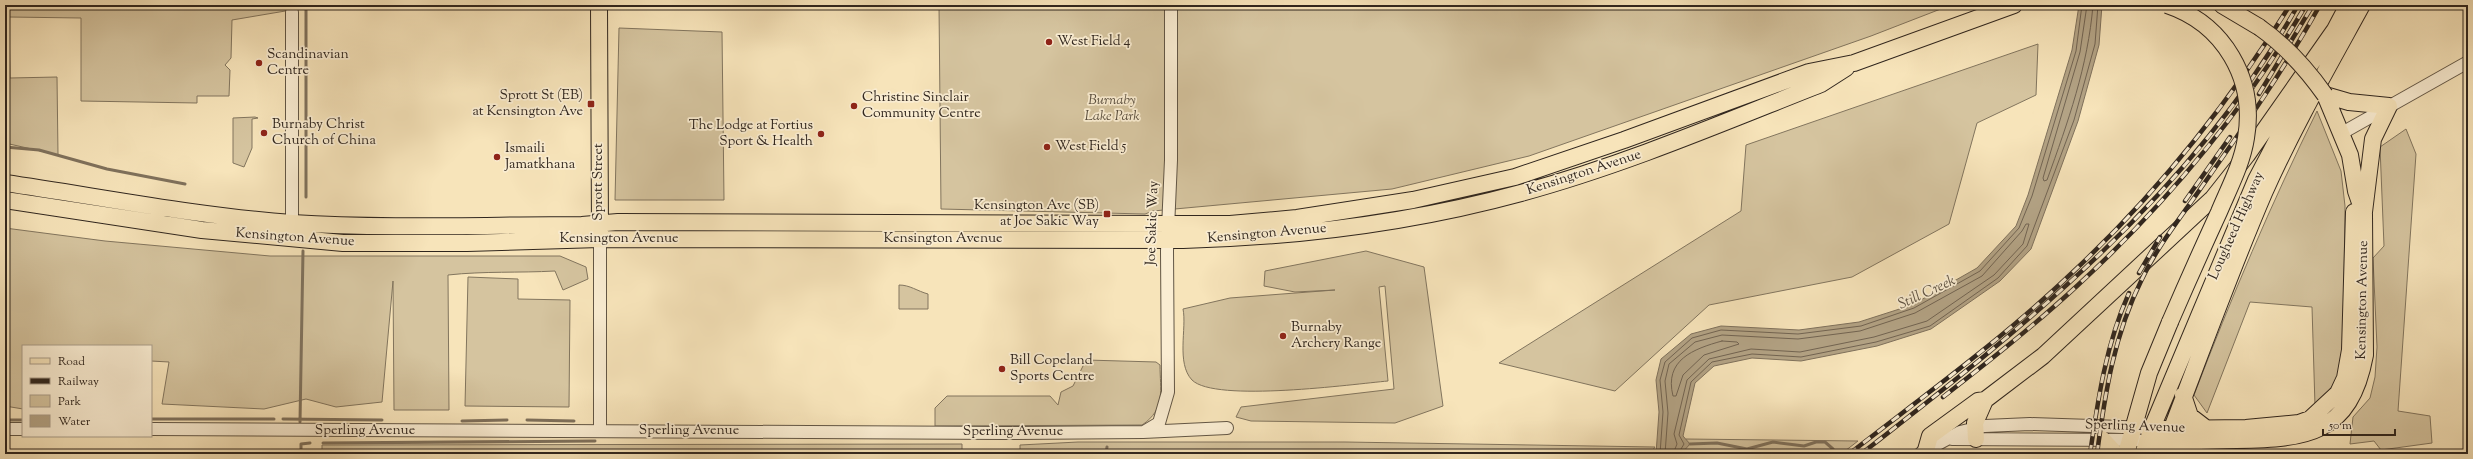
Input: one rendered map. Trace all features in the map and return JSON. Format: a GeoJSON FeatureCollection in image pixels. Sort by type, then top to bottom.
{"type":"FeatureCollection","features":[{"type":"Feature","properties":{"kind":"main road","name":"Sprott Street"},"geometry":{"type":"LineString","coordinates":[[598,5],[600,231]]}},
{"type":"Feature","properties":{"kind":"main road","name":"Kensington Avenue"},"geometry":{"type":"LineString","coordinates":[[5,183],[196,213],[291,230],[343,243],[412,243],[600,231],[1167,232],[1230,224],[1297,218],[1413,200],[1515,177],[1624,140],[1810,72],[1854,63],[2014,5]]}},
{"type":"Feature","properties":{"kind":"main road"},"geometry":{"type":"LineString","coordinates":[[2130,440],[2149,374],[2170,322],[2240,164],[2248,126],[2247,104],[2240,71],[2227,46],[2217,35],[2192,16],[2167,5]]}},
{"type":"Feature","properties":{"kind":"main road","name":"Kensington Avenue"},"geometry":{"type":"LineString","coordinates":[[2222,5],[2244,16],[2277,39],[2300,62],[2329,98],[2350,155],[2356,191],[2364,214],[2365,355],[2360,378],[2342,411],[2323,418]]}},
{"type":"Feature","properties":{"kind":"main road","name":"Lougheed Highway"},"geometry":{"type":"LineString","coordinates":[[2147,441],[2256,180],[2348,5]]}},
{"type":"Feature","properties":{"kind":"main road","name":"Lougheed Highway"},"geometry":{"type":"LineString","coordinates":[[2166,442],[2183,395],[2265,191],[2309,102],[2362,5]]}},
{"type":"Feature","properties":{"kind":"main road"},"geometry":{"type":"LineString","coordinates":[[1975,434],[1977,415],[1985,400],[2043,356],[2213,198],[2247,155],[2334,31]]}},
{"type":"Feature","properties":{"kind":"main road"},"geometry":{"type":"LineString","coordinates":[[2329,98],[2349,102],[2389,106],[2373,139],[2364,214]]}},
{"type":"Feature","properties":{"kind":"main road","name":"Kensington Avenue"},"geometry":{"type":"LineString","coordinates":[[2323,418],[2345,378],[2350,350],[2351,269],[2356,191]]}},
{"type":"Feature","properties":{"kind":"main road","name":"Kensington Avenue"},"geometry":{"type":"LineString","coordinates":[[5,200],[202,230],[291,230]]}},
{"type":"Feature","properties":{"kind":"main road"},"geometry":{"type":"LineString","coordinates":[[2183,395],[2190,416],[2206,429]]}},
{"type":"Feature","properties":{"kind":"main road"},"geometry":{"type":"LineString","coordinates":[[1923,452],[1930,436],[1978,401],[1985,400]]}},
{"type":"Feature","properties":{"kind":"main road","name":"Sperling Avenue"},"geometry":{"type":"LineString","coordinates":[[2147,441],[2166,442],[2291,438],[2317,431],[2323,418],[2310,419],[2287,425],[2206,429],[2166,442]]}},
{"type":"Feature","properties":{"kind":"main road"},"geometry":{"type":"LineString","coordinates":[[2102,439],[2116,454]]}},
{"type":"Feature","properties":{"kind":"street","name":"Joe Sakic Way"},"geometry":{"type":"LineString","coordinates":[[1143,432],[1159,422],[1168,392],[1167,232],[1171,160],[1171,5]]}},
{"type":"Feature","properties":{"kind":"street"},"geometry":{"type":"LineString","coordinates":[[291,230],[292,12]]}},
{"type":"Feature","properties":{"kind":"street"},"geometry":{"type":"LineString","coordinates":[[2342,133],[2389,106],[2465,66],[2468,56]]}},
{"type":"Feature","properties":{"kind":"street","name":"Sprott Street"},"geometry":{"type":"LineString","coordinates":[[600,231],[600,430]]}},
{"type":"Feature","properties":{"kind":"street","name":"Sperling Avenue"},"geometry":{"type":"LineString","coordinates":[[1975,434],[2030,424],[2130,440]]}},
{"type":"Feature","properties":{"kind":"street","name":"Sperling Avenue"},"geometry":{"type":"LineString","coordinates":[[152,429],[1143,432],[1227,428]]}},
{"type":"Feature","properties":{"kind":"street"},"geometry":{"type":"LineString","coordinates":[[5,429],[22,429]]}},
{"type":"Feature","properties":{"kind":"street","name":"Sperling Avenue"},"geometry":{"type":"LineString","coordinates":[[1923,452],[1952,439],[1960,432],[1975,434],[2147,441]]}},
{"type":"Feature","properties":{"kind":"green space"},"geometry":{"type":"Polygon","coordinates":[[[5,5],[309,5],[309,7],[232,20],[231,58],[225,65],[230,70],[229,96],[197,96],[197,103],[81,101],[81,18],[9,17],[10,78],[57,77],[58,155],[5,143],[5,5]]]}},
{"type":"Feature","properties":{"kind":"green space","name":"Burnaby Lake Park"},"geometry":{"type":"Polygon","coordinates":[[[939,5],[1951,5],[1871,36],[1529,156],[1392,189],[1153,211],[1145,214],[941,209],[939,5]]]}},
{"type":"Feature","properties":{"kind":"green space"},"geometry":{"type":"Polygon","coordinates":[[[619,28],[722,32],[724,200],[615,200],[619,28]]]}},
{"type":"Feature","properties":{"kind":"green space"},"geometry":{"type":"Polygon","coordinates":[[[2038,44],[2036,95],[1977,123],[1949,224],[1852,277],[1709,305],[1615,391],[1499,363],[1741,211],[1746,145],[2038,44]]]}},
{"type":"Feature","properties":{"kind":"green space"},"geometry":{"type":"Polygon","coordinates":[[[2317,111],[2341,171],[2345,206],[2343,357],[2336,382],[2315,406],[2312,307],[2250,302],[2207,413],[2194,395],[2252,252],[2317,111]]]}},
{"type":"Feature","properties":{"kind":"green space"},"geometry":{"type":"Polygon","coordinates":[[[233,118],[258,118],[252,119],[252,148],[244,167],[233,163],[233,118]]]}},
{"type":"Feature","properties":{"kind":"green space"},"geometry":{"type":"Polygon","coordinates":[[[2406,129],[2416,154],[2398,411],[2430,416],[2432,443],[2381,450],[2374,441],[2350,444],[2353,417],[2370,398],[2375,377],[2377,347],[2373,258],[2384,246],[2380,147],[2406,129]]]}},
{"type":"Feature","properties":{"kind":"green space"},"geometry":{"type":"Polygon","coordinates":[[[5,228],[105,241],[270,256],[560,256],[586,267],[588,279],[563,290],[555,271],[448,275],[449,410],[394,410],[393,281],[382,402],[336,407],[306,399],[264,409],[162,404],[169,362],[152,361],[152,345],[22,345],[22,409],[5,406],[5,228]]]}},
{"type":"Feature","properties":{"kind":"green space"},"geometry":{"type":"Polygon","coordinates":[[[1366,251],[1424,267],[1443,406],[1395,423],[1251,421],[1236,417],[1241,407],[1394,389],[1385,286],[1379,287],[1388,381],[1286,390],[1228,390],[1206,387],[1192,380],[1187,373],[1183,355],[1183,309],[1230,298],[1335,290],[1295,292],[1264,286],[1265,271],[1366,251]]]}},
{"type":"Feature","properties":{"kind":"green space"},"geometry":{"type":"Polygon","coordinates":[[[468,277],[518,279],[518,299],[570,300],[569,407],[465,406],[468,277]]]}},
{"type":"Feature","properties":{"kind":"green space"},"geometry":{"type":"Polygon","coordinates":[[[899,285],[910,287],[928,294],[928,309],[899,309],[899,285]]]}},
{"type":"Feature","properties":{"kind":"green space"},"geometry":{"type":"Polygon","coordinates":[[[1086,360],[1156,362],[1160,365],[1160,398],[1158,406],[1150,419],[1142,425],[935,426],[935,408],[947,396],[1050,396],[1058,405],[1061,392],[1073,386],[1086,360]]]}},
{"type":"Feature","properties":{"kind":"green space"},"geometry":{"type":"Polygon","coordinates":[[[1686,439],[1858,441],[1841,454],[1676,454],[1686,439]]]}},
{"type":"Feature","properties":{"kind":"green space"},"geometry":{"type":"Polygon","coordinates":[[[1078,442],[1345,442],[1655,447],[1650,454],[1020,454],[1020,445],[1078,442]]]}},
{"type":"Feature","properties":{"kind":"green space"},"geometry":{"type":"Polygon","coordinates":[[[962,444],[962,454],[322,454],[322,445],[962,444]]]}},
{"type":"Feature","properties":{"kind":"water"},"geometry":{"type":"Polygon","coordinates":[[[2079,5],[2102,5],[2099,45],[2078,121],[2031,249],[2000,281],[1931,329],[1877,346],[1801,361],[1752,358],[1714,366],[1695,383],[1683,436],[1690,444],[1681,454],[1656,454],[1659,412],[1656,380],[1661,359],[1691,334],[1721,326],[1799,330],[1859,322],[1912,305],[1977,268],[2016,226],[2028,195],[2072,50],[2079,5]]]}},
{"type":"Feature","properties":{"kind":"waterway"},"geometry":{"type":"LineString","coordinates":[[306,5],[306,197]]}},
{"type":"Feature","properties":{"kind":"waterway"},"geometry":{"type":"LineString","coordinates":[[5,147],[39,150],[107,169],[185,184]]}},
{"type":"Feature","properties":{"kind":"waterway"},"geometry":{"type":"LineString","coordinates":[[300,422],[303,251]]}},
{"type":"Feature","properties":{"kind":"waterway"},"geometry":{"type":"LineString","coordinates":[[152,419],[274,419]]}},
{"type":"Feature","properties":{"kind":"waterway"},"geometry":{"type":"LineString","coordinates":[[283,419],[382,420]]}},
{"type":"Feature","properties":{"kind":"waterway"},"geometry":{"type":"LineString","coordinates":[[5,420],[22,420]]}},
{"type":"Feature","properties":{"kind":"waterway"},"geometry":{"type":"LineString","coordinates":[[462,421],[507,420]]}},
{"type":"Feature","properties":{"kind":"waterway"},"geometry":{"type":"LineString","coordinates":[[527,420],[574,421]]}},
{"type":"Feature","properties":{"kind":"waterway"},"geometry":{"type":"LineString","coordinates":[[323,443],[595,441]]}},
{"type":"Feature","properties":{"kind":"waterway"},"geometry":{"type":"LineString","coordinates":[[1690,444],[1717,443],[1747,449],[1773,442],[1804,446],[1816,442],[1825,442],[1833,449]]}},
{"type":"Feature","properties":{"kind":"waterway"},"geometry":{"type":"LineString","coordinates":[[301,454],[301,444],[310,443]]}},
{"type":"Feature","properties":{"kind":"waterway"},"geometry":{"type":"LineString","coordinates":[[1106,454],[1107,447]]}},
{"type":"Feature","properties":{"kind":"railway"},"geometry":{"type":"LineString","coordinates":[[1849,454],[1964,366],[2020,320],[2105,241],[2135,210],[2191,145],[2242,77],[2290,5]]}},
{"type":"Feature","properties":{"kind":"railway"},"geometry":{"type":"LineString","coordinates":[[1861,454],[1985,355],[2045,304],[2103,251],[2158,195],[2209,136],[2256,73],[2298,5]]}},
{"type":"Feature","properties":{"kind":"railway"},"geometry":{"type":"LineString","coordinates":[[1943,397],[2062,300],[2111,254],[2142,222],[2202,154],[2230,118],[2282,44],[2306,5]]}},
{"type":"Feature","properties":{"kind":"railway"},"geometry":{"type":"LineString","coordinates":[[2259,94],[2313,5]]}},
{"type":"Feature","properties":{"kind":"railway"},"geometry":{"type":"LineString","coordinates":[[2097,454],[2103,409],[2112,365],[2124,321],[2148,266],[2163,242],[2264,97],[2320,5]]}},
{"type":"Feature","properties":{"kind":"railway"},"geometry":{"type":"LineString","coordinates":[[2185,201],[2230,137]]}},
{"type":"Feature","properties":{"kind":"railway"},"geometry":{"type":"LineString","coordinates":[[2139,273],[2160,237]]}},
{"type":"Feature","properties":{"kind":"railway"},"geometry":{"type":"LineString","coordinates":[[2090,454],[2104,372],[2114,332],[2129,293]]}},
{"type":"Feature","properties":{"kind":"place","name":"West Field 4"},"geometry":{"type":"Point","coordinates":[1049,42]}},
{"type":"Feature","properties":{"kind":"place","name":"Scandinavian Centre"},"geometry":{"type":"Point","coordinates":[259,63]}},
{"type":"Feature","properties":{"kind":"place","name":"Sprott St (EB) at Kensington Ave"},"geometry":{"type":"Point","coordinates":[591,104]}},
{"type":"Feature","properties":{"kind":"place","name":"Christine Sinclair Community Centre"},"geometry":{"type":"Point","coordinates":[854,106]}},
{"type":"Feature","properties":{"kind":"place","name":"Burnaby Christ Church of China"},"geometry":{"type":"Point","coordinates":[264,133]}},
{"type":"Feature","properties":{"kind":"place","name":"The Lodge at Fortius Sport & Health"},"geometry":{"type":"Point","coordinates":[821,134]}},
{"type":"Feature","properties":{"kind":"place","name":"West Field 5"},"geometry":{"type":"Point","coordinates":[1047,147]}},
{"type":"Feature","properties":{"kind":"place","name":"Ismaili Jamatkhana"},"geometry":{"type":"Point","coordinates":[497,157]}},
{"type":"Feature","properties":{"kind":"place","name":"Kensington Ave (SB) at Joe Sakic Way"},"geometry":{"type":"Point","coordinates":[1107,214]}},
{"type":"Feature","properties":{"kind":"place","name":"Burnaby Archery Range"},"geometry":{"type":"Point","coordinates":[1283,336]}},
{"type":"Feature","properties":{"kind":"place","name":"Bill Copeland Sports Centre"},"geometry":{"type":"Point","coordinates":[1002,369]}},
{"type":"Feature","properties":{"kind":"water label","name":"Still Creek"},"geometry":{"type":"Point","coordinates":[1927,293]}}]}
